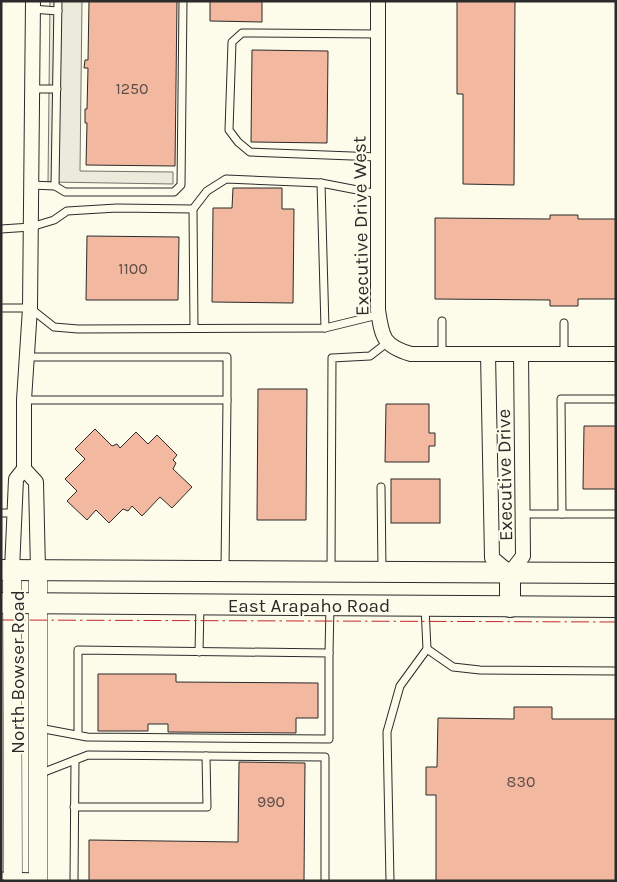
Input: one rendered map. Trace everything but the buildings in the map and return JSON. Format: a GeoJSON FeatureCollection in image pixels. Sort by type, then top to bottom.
{"type":"FeatureCollection","features":[{"type":"Feature","properties":{"kind":"main road","name":"East Arapaho Road"},"geometry":{"type":"LineString","coordinates":[[7,570],[616,573]]}},
{"type":"Feature","properties":{"kind":"main road"},"geometry":{"type":"LineString","coordinates":[[199,572],[200,605]]}},
{"type":"Feature","properties":{"kind":"main road"},"geometry":{"type":"LineString","coordinates":[[510,573],[510,607]]}},
{"type":"Feature","properties":{"kind":"main road","name":"East Arapaho Road"},"geometry":{"type":"LineString","coordinates":[[7,603],[616,608]]}},
{"type":"Feature","properties":{"kind":"street","name":"Executive Drive West"},"geometry":{"type":"LineString","coordinates":[[378,1],[378,315],[380,328],[388,342]]}},
{"type":"Feature","properties":{"kind":"street","name":"North Bowser Road"},"geometry":{"type":"LineString","coordinates":[[9,878],[7,723],[8,513],[16,479],[24,469],[24,400],[30,308],[32,5]]}},
{"type":"Feature","properties":{"kind":"street"},"geometry":{"type":"LineString","coordinates":[[388,342],[395,349],[411,354],[616,354]]}},
{"type":"Feature","properties":{"kind":"street","name":"Executive Drive"},"geometry":{"type":"LineString","coordinates":[[488,354],[492,558],[510,573],[523,556],[521,354]]}},
{"type":"Feature","properties":{"kind":"street","name":"North Bowser Road"},"geometry":{"type":"LineString","coordinates":[[24,469],[36,482],[38,570],[38,879]]}},
{"type":"Feature","properties":{"kind":"street"},"geometry":{"type":"LineString","coordinates":[[10,841],[38,842]]}},
{"type":"Feature","properties":{"kind":"lane"},"geometry":{"type":"LineString","coordinates":[[55,186],[58,1]]}},
{"type":"Feature","properties":{"kind":"lane"},"geometry":{"type":"LineString","coordinates":[[31,186],[55,186],[65,192],[174,192],[181,185],[183,1]]}},
{"type":"Feature","properties":{"kind":"lane"},"geometry":{"type":"LineString","coordinates":[[32,5],[58,11]]}},
{"type":"Feature","properties":{"kind":"lane"},"geometry":{"type":"LineString","coordinates":[[378,34],[242,33],[232,42],[229,130],[238,142],[250,152],[378,157]]}},
{"type":"Feature","properties":{"kind":"lane"},"geometry":{"type":"LineString","coordinates":[[32,89],[57,89]]}},
{"type":"Feature","properties":{"kind":"lane"},"geometry":{"type":"LineString","coordinates":[[194,328],[193,209],[207,191],[226,178],[321,183],[378,194]]}},
{"type":"Feature","properties":{"kind":"lane"},"geometry":{"type":"LineString","coordinates":[[321,183],[325,328]]}},
{"type":"Feature","properties":{"kind":"lane"},"geometry":{"type":"LineString","coordinates":[[1,229],[31,227],[54,220],[67,211],[117,208],[193,209]]}},
{"type":"Feature","properties":{"kind":"lane"},"geometry":{"type":"LineString","coordinates":[[1,308],[30,308],[54,327],[325,328],[378,315]]}},
{"type":"Feature","properties":{"kind":"lane"},"geometry":{"type":"LineString","coordinates":[[442,322],[442,354]]}},
{"type":"Feature","properties":{"kind":"lane"},"geometry":{"type":"LineString","coordinates":[[564,323],[564,354]]}},
{"type":"Feature","properties":{"kind":"lane"},"geometry":{"type":"LineString","coordinates":[[331,572],[332,358],[370,356],[388,342]]}},
{"type":"Feature","properties":{"kind":"lane"},"geometry":{"type":"LineString","coordinates":[[28,357],[227,357],[225,572]]}},
{"type":"Feature","properties":{"kind":"lane"},"geometry":{"type":"LineString","coordinates":[[562,514],[561,399],[616,399]]}},
{"type":"Feature","properties":{"kind":"lane"},"geometry":{"type":"LineString","coordinates":[[24,400],[227,400]]}},
{"type":"Feature","properties":{"kind":"lane"},"geometry":{"type":"LineString","coordinates":[[381,487],[382,572]]}},
{"type":"Feature","properties":{"kind":"lane"},"geometry":{"type":"LineString","coordinates":[[523,514],[616,514]]}},
{"type":"Feature","properties":{"kind":"lane"},"geometry":{"type":"LineString","coordinates":[[199,652],[200,605]]}},
{"type":"Feature","properties":{"kind":"lane"},"geometry":{"type":"LineString","coordinates":[[38,728],[78,736],[329,739],[330,605]]}},
{"type":"Feature","properties":{"kind":"lane"},"geometry":{"type":"LineString","coordinates":[[390,881],[387,732],[400,686],[427,649],[425,606]]}},
{"type":"Feature","properties":{"kind":"lane"},"geometry":{"type":"LineString","coordinates":[[427,649],[453,667],[616,671]]}},
{"type":"Feature","properties":{"kind":"lane"},"geometry":{"type":"LineString","coordinates":[[78,736],[78,650],[329,653]]}},
{"type":"Feature","properties":{"kind":"lane"},"geometry":{"type":"LineString","coordinates":[[38,774],[88,755],[325,757],[325,881]]}},
{"type":"Feature","properties":{"kind":"lane"},"geometry":{"type":"LineString","coordinates":[[74,807],[207,807],[206,756]]}},
{"type":"Feature","properties":{"kind":"lane"},"geometry":{"type":"LineString","coordinates":[[74,881],[75,760]]}},
{"type":"Feature","properties":{"kind":"lane"},"geometry":{"type":"LineString","coordinates":[[9,878],[38,879]]}},
{"type":"Feature","properties":{"kind":"shaded area"},"geometry":{"type":"Polygon","coordinates":[[[50,1],[82,1],[80,171],[173,172],[173,184],[48,182],[50,1]]]}},
{"type":"Feature","properties":{"kind":"power"},"geometry":{"type":"LineString","coordinates":[[1,620],[616,622]]}}]}
